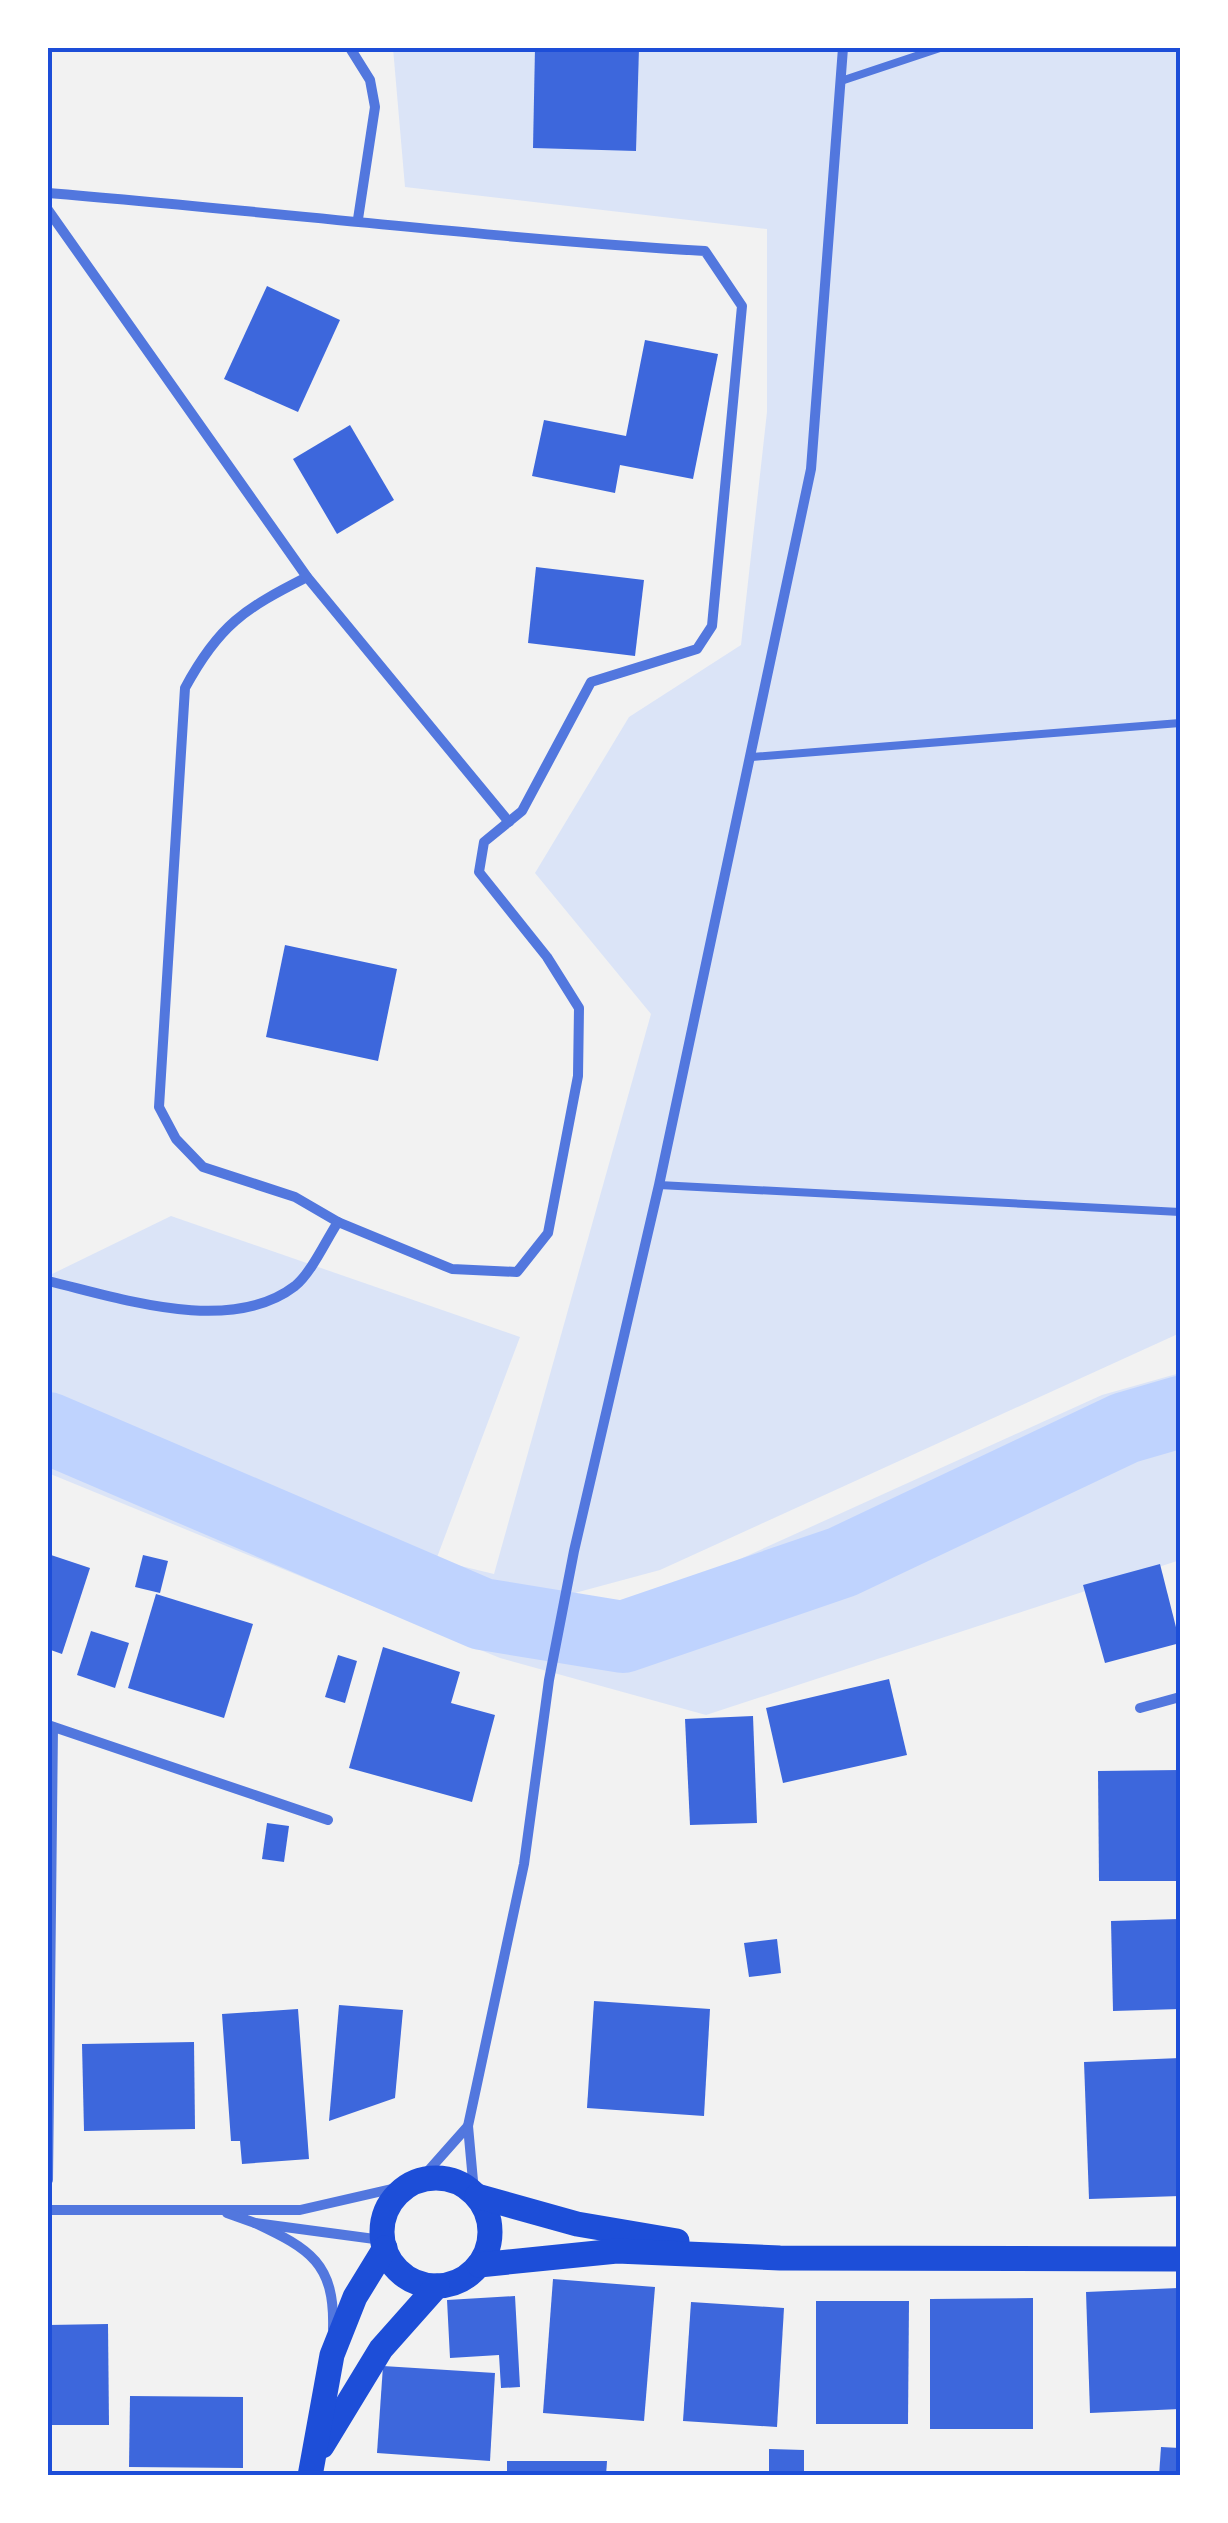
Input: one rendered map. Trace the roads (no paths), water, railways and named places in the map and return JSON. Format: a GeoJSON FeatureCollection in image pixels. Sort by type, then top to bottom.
{"type":"FeatureCollection","features":[{"type":"Feature","properties":{"kind":"main road"},"geometry":{"type":"LineString","coordinates":[[312,2467],[331,2365],[355,2297],[384,2244],[387,2208],[415,2182],[450,2179],[476,2194],[577,2224],[780,2258]]}},
{"type":"Feature","properties":{"kind":"main road"},"geometry":{"type":"LineString","coordinates":[[476,2194],[490,2230],[479,2265]]}},
{"type":"Feature","properties":{"kind":"main road"},"geometry":{"type":"LineString","coordinates":[[384,2244],[404,2276],[437,2286],[453,2284],[479,2265],[617,2251],[780,2258],[1180,2259]]}},
{"type":"Feature","properties":{"kind":"main road"},"geometry":{"type":"LineString","coordinates":[[312,2467],[381,2349],[437,2286]]}},
{"type":"Feature","properties":{"kind":"street"},"geometry":{"type":"LineString","coordinates":[[350,48],[370,80],[375,106],[358,219]]}},
{"type":"Feature","properties":{"kind":"street"},"geometry":{"type":"LineString","coordinates":[[476,2194],[468,2126],[524,1864],[549,1680],[752,757],[811,470],[843,48]]}},
{"type":"Feature","properties":{"kind":"street"},"geometry":{"type":"LineString","coordinates":[[48,193],[358,219],[553,242],[706,251],[742,306],[712,626],[697,649],[591,682],[522,812],[484,842],[479,872],[547,957],[579,1008],[578,1076],[548,1233],[516,1272],[452,1268],[338,1222],[295,1197],[203,1167],[176,1139],[159,1107],[185,688],[209,644],[223,630],[251,605],[306,577]]}},
{"type":"Feature","properties":{"kind":"street"},"geometry":{"type":"LineString","coordinates":[[48,210],[306,577],[509,822]]}},
{"type":"Feature","properties":{"kind":"street"},"geometry":{"type":"LineString","coordinates":[[48,1282],[159,1307],[247,1310],[297,1285],[338,1222]]}},
{"type":"Feature","properties":{"kind":"street"},"geometry":{"type":"LineString","coordinates":[[1140,1708],[1180,1697]]}},
{"type":"Feature","properties":{"kind":"street"},"geometry":{"type":"LineString","coordinates":[[48,2180],[50,1726],[328,1820]]}},
{"type":"Feature","properties":{"kind":"street"},"geometry":{"type":"LineString","coordinates":[[48,2210],[300,2210],[415,2182],[468,2126]]}},
{"type":"Feature","properties":{"kind":"street"},"geometry":{"type":"LineString","coordinates":[[216,2210],[297,2243],[330,2280],[331,2365]]}},
{"type":"Feature","properties":{"kind":"street"},"geometry":{"type":"LineString","coordinates":[[255,2223],[384,2244]]}},
{"type":"Feature","properties":{"kind":"lane"},"geometry":{"type":"LineString","coordinates":[[841,81],[940,48]]}},
{"type":"Feature","properties":{"kind":"lane"},"geometry":{"type":"LineString","coordinates":[[752,757],[1180,723]]}},
{"type":"Feature","properties":{"kind":"lane"},"geometry":{"type":"LineString","coordinates":[[659,1185],[1180,1212]]}},
{"type":"Feature","properties":{"kind":"waterway"},"geometry":{"type":"LineString","coordinates":[[48,1428],[482,1614],[623,1637],[842,1562],[1125,1428],[1180,1412]]}}]}
